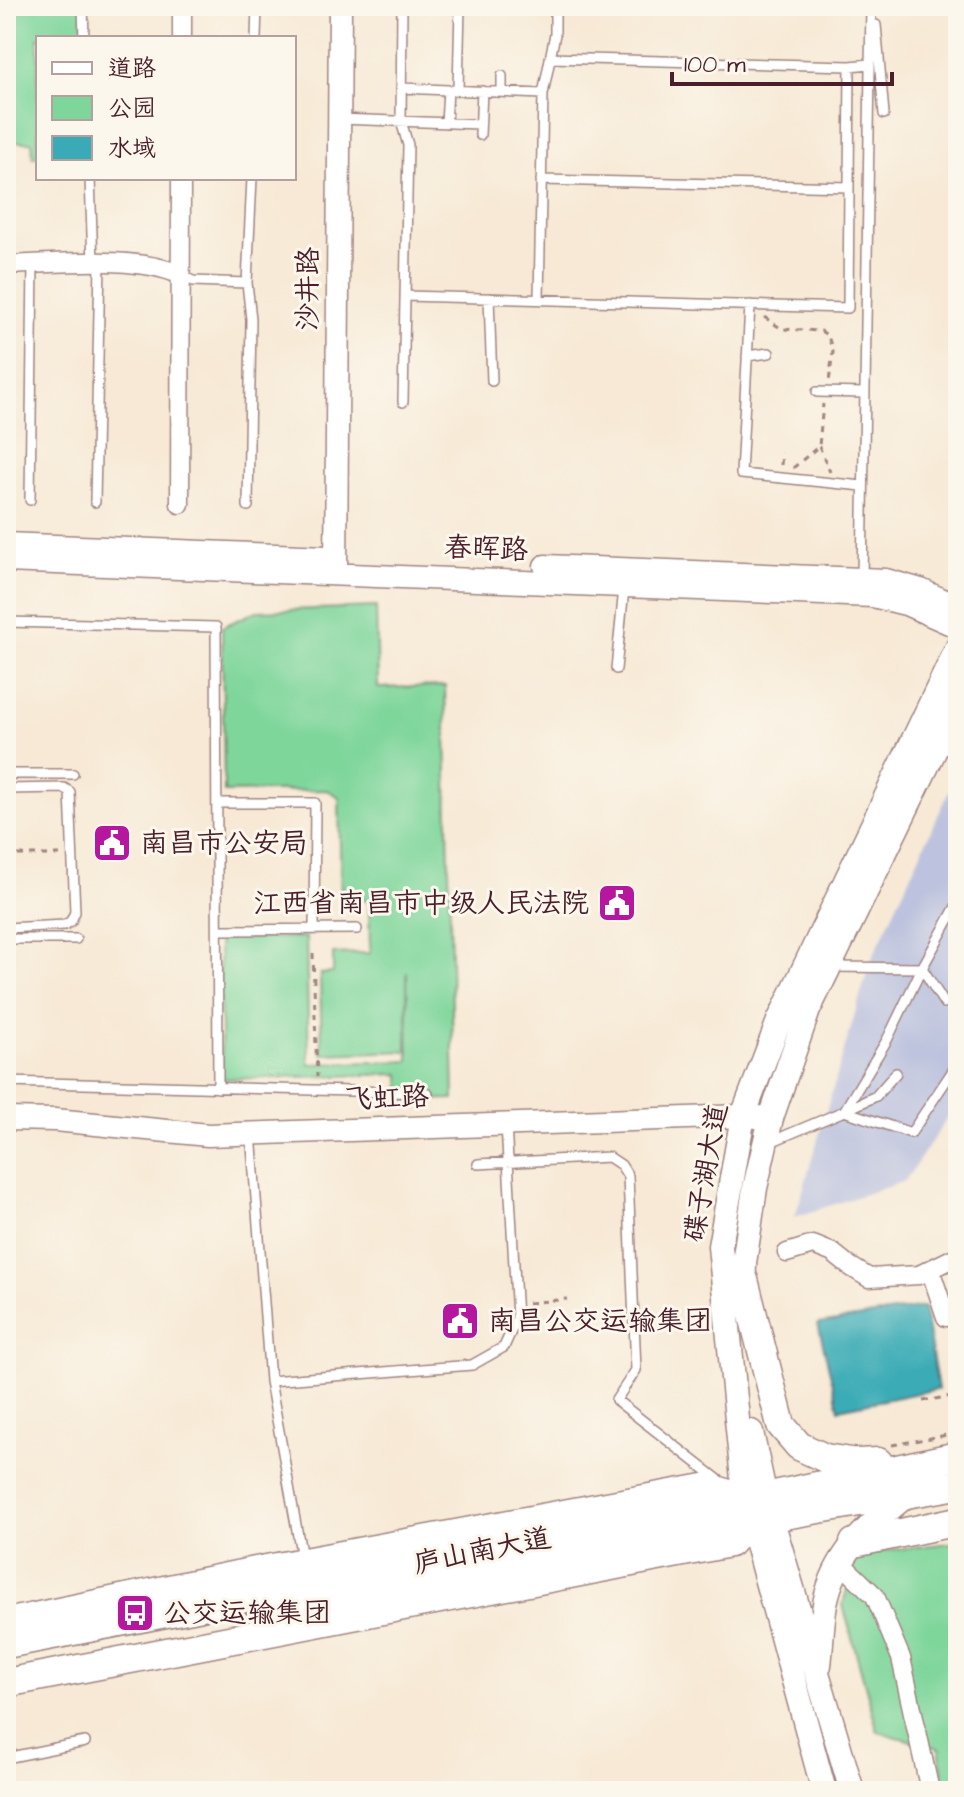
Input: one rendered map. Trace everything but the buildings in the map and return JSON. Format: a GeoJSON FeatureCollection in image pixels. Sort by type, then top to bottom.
{"type":"FeatureCollection","features":[{"type":"Feature","properties":{"kind":"main road","name":"碟子湖大道"},"geometry":{"type":"LineString","coordinates":[[824,1791],[786,1643],[758,1509],[720,1246],[743,1116],[779,1021],[958,647]]}},
{"type":"Feature","properties":{"kind":"main road","name":"碟子湖大道"},"geometry":{"type":"LineString","coordinates":[[852,1791],[818,1675],[758,1509],[742,1356],[744,1280],[755,1188],[771,1118],[808,1010],[958,702]]}},
{"type":"Feature","properties":{"kind":"main road"},"geometry":{"type":"LineString","coordinates":[[744,1280],[781,1425],[799,1446],[825,1458],[858,1463],[952,1457]]}},
{"type":"Feature","properties":{"kind":"main road","name":"庐山南大道"},"geometry":{"type":"LineString","coordinates":[[6,1662],[758,1509],[952,1457]]}},
{"type":"Feature","properties":{"kind":"main road","name":"庐山南大道"},"geometry":{"type":"LineString","coordinates":[[6,1644],[308,1573],[758,1509],[958,1485]]}},
{"type":"Feature","properties":{"kind":"main road"},"geometry":{"type":"LineString","coordinates":[[850,1556],[866,1528],[909,1493]]}},
{"type":"Feature","properties":{"kind":"main road"},"geometry":{"type":"LineString","coordinates":[[6,1683],[730,1543],[758,1509]]}},
{"type":"Feature","properties":{"kind":"main road"},"geometry":{"type":"LineString","coordinates":[[818,1675],[827,1595],[843,1558],[958,1521]]}},
{"type":"Feature","properties":{"kind":"main road"},"geometry":{"type":"LineString","coordinates":[[6,1623],[308,1573]]}},
{"type":"Feature","properties":{"kind":"street"},"geometry":{"type":"LineString","coordinates":[[182,6],[182,36]]}},
{"type":"Feature","properties":{"kind":"street","name":"沙井路"},"geometry":{"type":"LineString","coordinates":[[336,565],[340,6]]}},
{"type":"Feature","properties":{"kind":"street"},"geometry":{"type":"LineString","coordinates":[[180,504],[181,180]]}},
{"type":"Feature","properties":{"kind":"street"},"geometry":{"type":"LineString","coordinates":[[6,265],[97,263],[155,266],[181,275]]}},
{"type":"Feature","properties":{"kind":"street","name":"春晖路"},"geometry":{"type":"LineString","coordinates":[[6,544],[624,585],[873,596],[906,604],[958,627]]}},
{"type":"Feature","properties":{"kind":"street","name":"春晖路"},"geometry":{"type":"LineString","coordinates":[[6,561],[336,565],[886,580],[921,590],[958,607]]}},
{"type":"Feature","properties":{"kind":"street","name":"飞虹路"},"geometry":{"type":"LineString","coordinates":[[6,1119],[55,1120],[208,1135],[743,1116],[771,1118]]}},
{"type":"Feature","properties":{"kind":"street"},"geometry":{"type":"LineString","coordinates":[[787,1253],[813,1245],[833,1253],[869,1278],[919,1275],[958,1256]]}},
{"type":"Feature","properties":{"kind":"street"},"geometry":{"type":"LineString","coordinates":[[930,1269],[946,1317]]}},
{"type":"Feature","properties":{"kind":"street"},"geometry":{"type":"LineString","coordinates":[[850,1556],[875,1596],[901,1658],[930,1791]]}},
{"type":"Feature","properties":{"kind":"lane"},"geometry":{"type":"LineString","coordinates":[[83,6],[84,36]]}},
{"type":"Feature","properties":{"kind":"lane"},"geometry":{"type":"LineString","coordinates":[[256,36],[257,6]]}},
{"type":"Feature","properties":{"kind":"lane"},"geometry":{"type":"LineString","coordinates":[[402,6],[401,121],[408,145],[403,402]]}},
{"type":"Feature","properties":{"kind":"lane"},"geometry":{"type":"LineString","coordinates":[[446,123],[453,90],[460,6]]}},
{"type":"Feature","properties":{"kind":"lane"},"geometry":{"type":"LineString","coordinates":[[539,299],[543,94],[555,6]]}},
{"type":"Feature","properties":{"kind":"lane"},"geometry":{"type":"LineString","coordinates":[[862,579],[872,6]]}},
{"type":"Feature","properties":{"kind":"lane"},"geometry":{"type":"LineString","coordinates":[[872,6],[884,114]]}},
{"type":"Feature","properties":{"kind":"lane"},"geometry":{"type":"LineString","coordinates":[[550,58],[870,64]]}},
{"type":"Feature","properties":{"kind":"lane"},"geometry":{"type":"LineString","coordinates":[[405,296],[848,308],[850,66]]}},
{"type":"Feature","properties":{"kind":"lane"},"geometry":{"type":"LineString","coordinates":[[502,76],[502,92]]}},
{"type":"Feature","properties":{"kind":"lane"},"geometry":{"type":"LineString","coordinates":[[401,88],[543,94]]}},
{"type":"Feature","properties":{"kind":"lane"},"geometry":{"type":"LineString","coordinates":[[339,119],[446,123],[480,129],[482,91]]}},
{"type":"Feature","properties":{"kind":"lane"},"geometry":{"type":"LineString","coordinates":[[90,180],[97,263],[95,502]]}},
{"type":"Feature","properties":{"kind":"lane"},"geometry":{"type":"LineString","coordinates":[[248,506],[251,319],[247,283],[252,180]]}},
{"type":"Feature","properties":{"kind":"lane"},"geometry":{"type":"LineString","coordinates":[[541,180],[849,187]]}},
{"type":"Feature","properties":{"kind":"lane"},"geometry":{"type":"LineString","coordinates":[[30,500],[33,264]]}},
{"type":"Feature","properties":{"kind":"lane"},"geometry":{"type":"LineString","coordinates":[[181,275],[193,281],[247,283]]}},
{"type":"Feature","properties":{"kind":"lane"},"geometry":{"type":"LineString","coordinates":[[470,284],[470,298]]}},
{"type":"Feature","properties":{"kind":"lane"},"geometry":{"type":"LineString","coordinates":[[492,381],[494,298],[498,286]]}},
{"type":"Feature","properties":{"kind":"lane"},"geometry":{"type":"LineString","coordinates":[[750,305],[741,474],[863,486]]}},
{"type":"Feature","properties":{"kind":"lane"},"geometry":{"type":"LineString","coordinates":[[747,356],[769,353]]}},
{"type":"Feature","properties":{"kind":"lane"},"geometry":{"type":"LineString","coordinates":[[821,392],[865,393]]}},
{"type":"Feature","properties":{"kind":"lane"},"geometry":{"type":"LineString","coordinates":[[616,669],[624,585]]}},
{"type":"Feature","properties":{"kind":"lane"},"geometry":{"type":"LineString","coordinates":[[6,622],[216,627],[218,1088]]}},
{"type":"Feature","properties":{"kind":"lane"},"geometry":{"type":"LineString","coordinates":[[6,774],[73,774]]}},
{"type":"Feature","properties":{"kind":"lane"},"geometry":{"type":"LineString","coordinates":[[6,789],[64,788],[70,792],[75,912],[65,925],[6,928]]}},
{"type":"Feature","properties":{"kind":"lane"},"geometry":{"type":"LineString","coordinates":[[217,803],[315,803],[314,929]]}},
{"type":"Feature","properties":{"kind":"lane"},"geometry":{"type":"LineString","coordinates":[[844,1111],[887,1040],[958,903]]}},
{"type":"Feature","properties":{"kind":"lane"},"geometry":{"type":"LineString","coordinates":[[218,930],[357,929]]}},
{"type":"Feature","properties":{"kind":"lane"},"geometry":{"type":"LineString","coordinates":[[6,939],[76,939]]}},
{"type":"Feature","properties":{"kind":"lane"},"geometry":{"type":"LineString","coordinates":[[829,967],[922,968]]}},
{"type":"Feature","properties":{"kind":"lane"},"geometry":{"type":"LineString","coordinates":[[922,968],[944,1003]]}},
{"type":"Feature","properties":{"kind":"lane"},"geometry":{"type":"LineString","coordinates":[[844,1111],[911,1133],[958,1063]]}},
{"type":"Feature","properties":{"kind":"lane"},"geometry":{"type":"LineString","coordinates":[[765,1144],[876,1096],[896,1073]]}},
{"type":"Feature","properties":{"kind":"lane"},"geometry":{"type":"LineString","coordinates":[[6,1082],[428,1093]]}},
{"type":"Feature","properties":{"kind":"lane"},"geometry":{"type":"LineString","coordinates":[[270,1381],[472,1365],[504,1347],[517,1318],[506,1124]]}},
{"type":"Feature","properties":{"kind":"lane"},"geometry":{"type":"LineString","coordinates":[[251,1133],[270,1381],[308,1573]]}},
{"type":"Feature","properties":{"kind":"lane"},"geometry":{"type":"LineString","coordinates":[[478,1164],[609,1157],[621,1165],[628,1176],[636,1370],[616,1400],[758,1509]]}},
{"type":"Feature","properties":{"kind":"lane"},"geometry":{"type":"LineString","coordinates":[[6,1758],[85,1742]]}},
{"type":"Feature","properties":{"kind":"path"},"geometry":{"type":"LineString","coordinates":[[750,305],[782,329],[821,331],[832,344],[831,377],[821,392],[819,446],[835,483]]}},
{"type":"Feature","properties":{"kind":"path"},"geometry":{"type":"LineString","coordinates":[[780,477],[819,446]]}},
{"type":"Feature","properties":{"kind":"path"},"geometry":{"type":"LineString","coordinates":[[6,855],[74,854]]}},
{"type":"Feature","properties":{"kind":"path"},"geometry":{"type":"LineString","coordinates":[[313,953],[317,1090]]}},
{"type":"Feature","properties":{"kind":"path"},"geometry":{"type":"LineString","coordinates":[[516,1304],[567,1299]]}},
{"type":"Feature","properties":{"kind":"path"},"geometry":{"type":"LineString","coordinates":[[923,1401],[958,1395]]}},
{"type":"Feature","properties":{"kind":"shaded area"},"geometry":{"type":"Polygon","coordinates":[[[958,772],[958,1102],[905,1181],[795,1217],[870,963],[958,772]]]}},
{"type":"Feature","properties":{"kind":"green space"},"geometry":{"type":"Polygon","coordinates":[[[6,6],[83,6],[84,36],[36,36],[36,157],[33,157],[32,142],[6,142],[6,6]]]}},
{"type":"Feature","properties":{"kind":"green space"},"geometry":{"type":"Polygon","coordinates":[[[376,607],[378,688],[445,686],[454,1099],[401,1100],[400,1074],[222,1079],[219,939],[306,937],[309,1064],[409,1061],[407,972],[407,1051],[322,1054],[320,974],[333,973],[333,954],[370,953],[369,900],[341,901],[339,797],[327,790],[224,792],[222,627],[257,611],[376,607]]]}},
{"type":"Feature","properties":{"kind":"green space"},"geometry":{"type":"Polygon","coordinates":[[[958,1542],[958,1791],[926,1791],[944,1783],[939,1748],[878,1732],[843,1605],[856,1554],[958,1542]]]}},
{"type":"Feature","properties":{"kind":"water"},"geometry":{"type":"Polygon","coordinates":[[[924,1307],[938,1389],[839,1409],[818,1324],[924,1307]]]}},
{"type":"Feature","properties":{"kind":"place","name":"南昌市公安局"},"geometry":{"type":"Point","coordinates":[112,843]}},
{"type":"Feature","properties":{"kind":"place","name":"江西省南昌市中级人民法院"},"geometry":{"type":"Point","coordinates":[617,903]}},
{"type":"Feature","properties":{"kind":"place","name":"南昌公交运输集团"},"geometry":{"type":"Point","coordinates":[460,1321]}},
{"type":"Feature","properties":{"kind":"place","name":"公交运输集团"},"geometry":{"type":"Point","coordinates":[135,1613]}}]}
